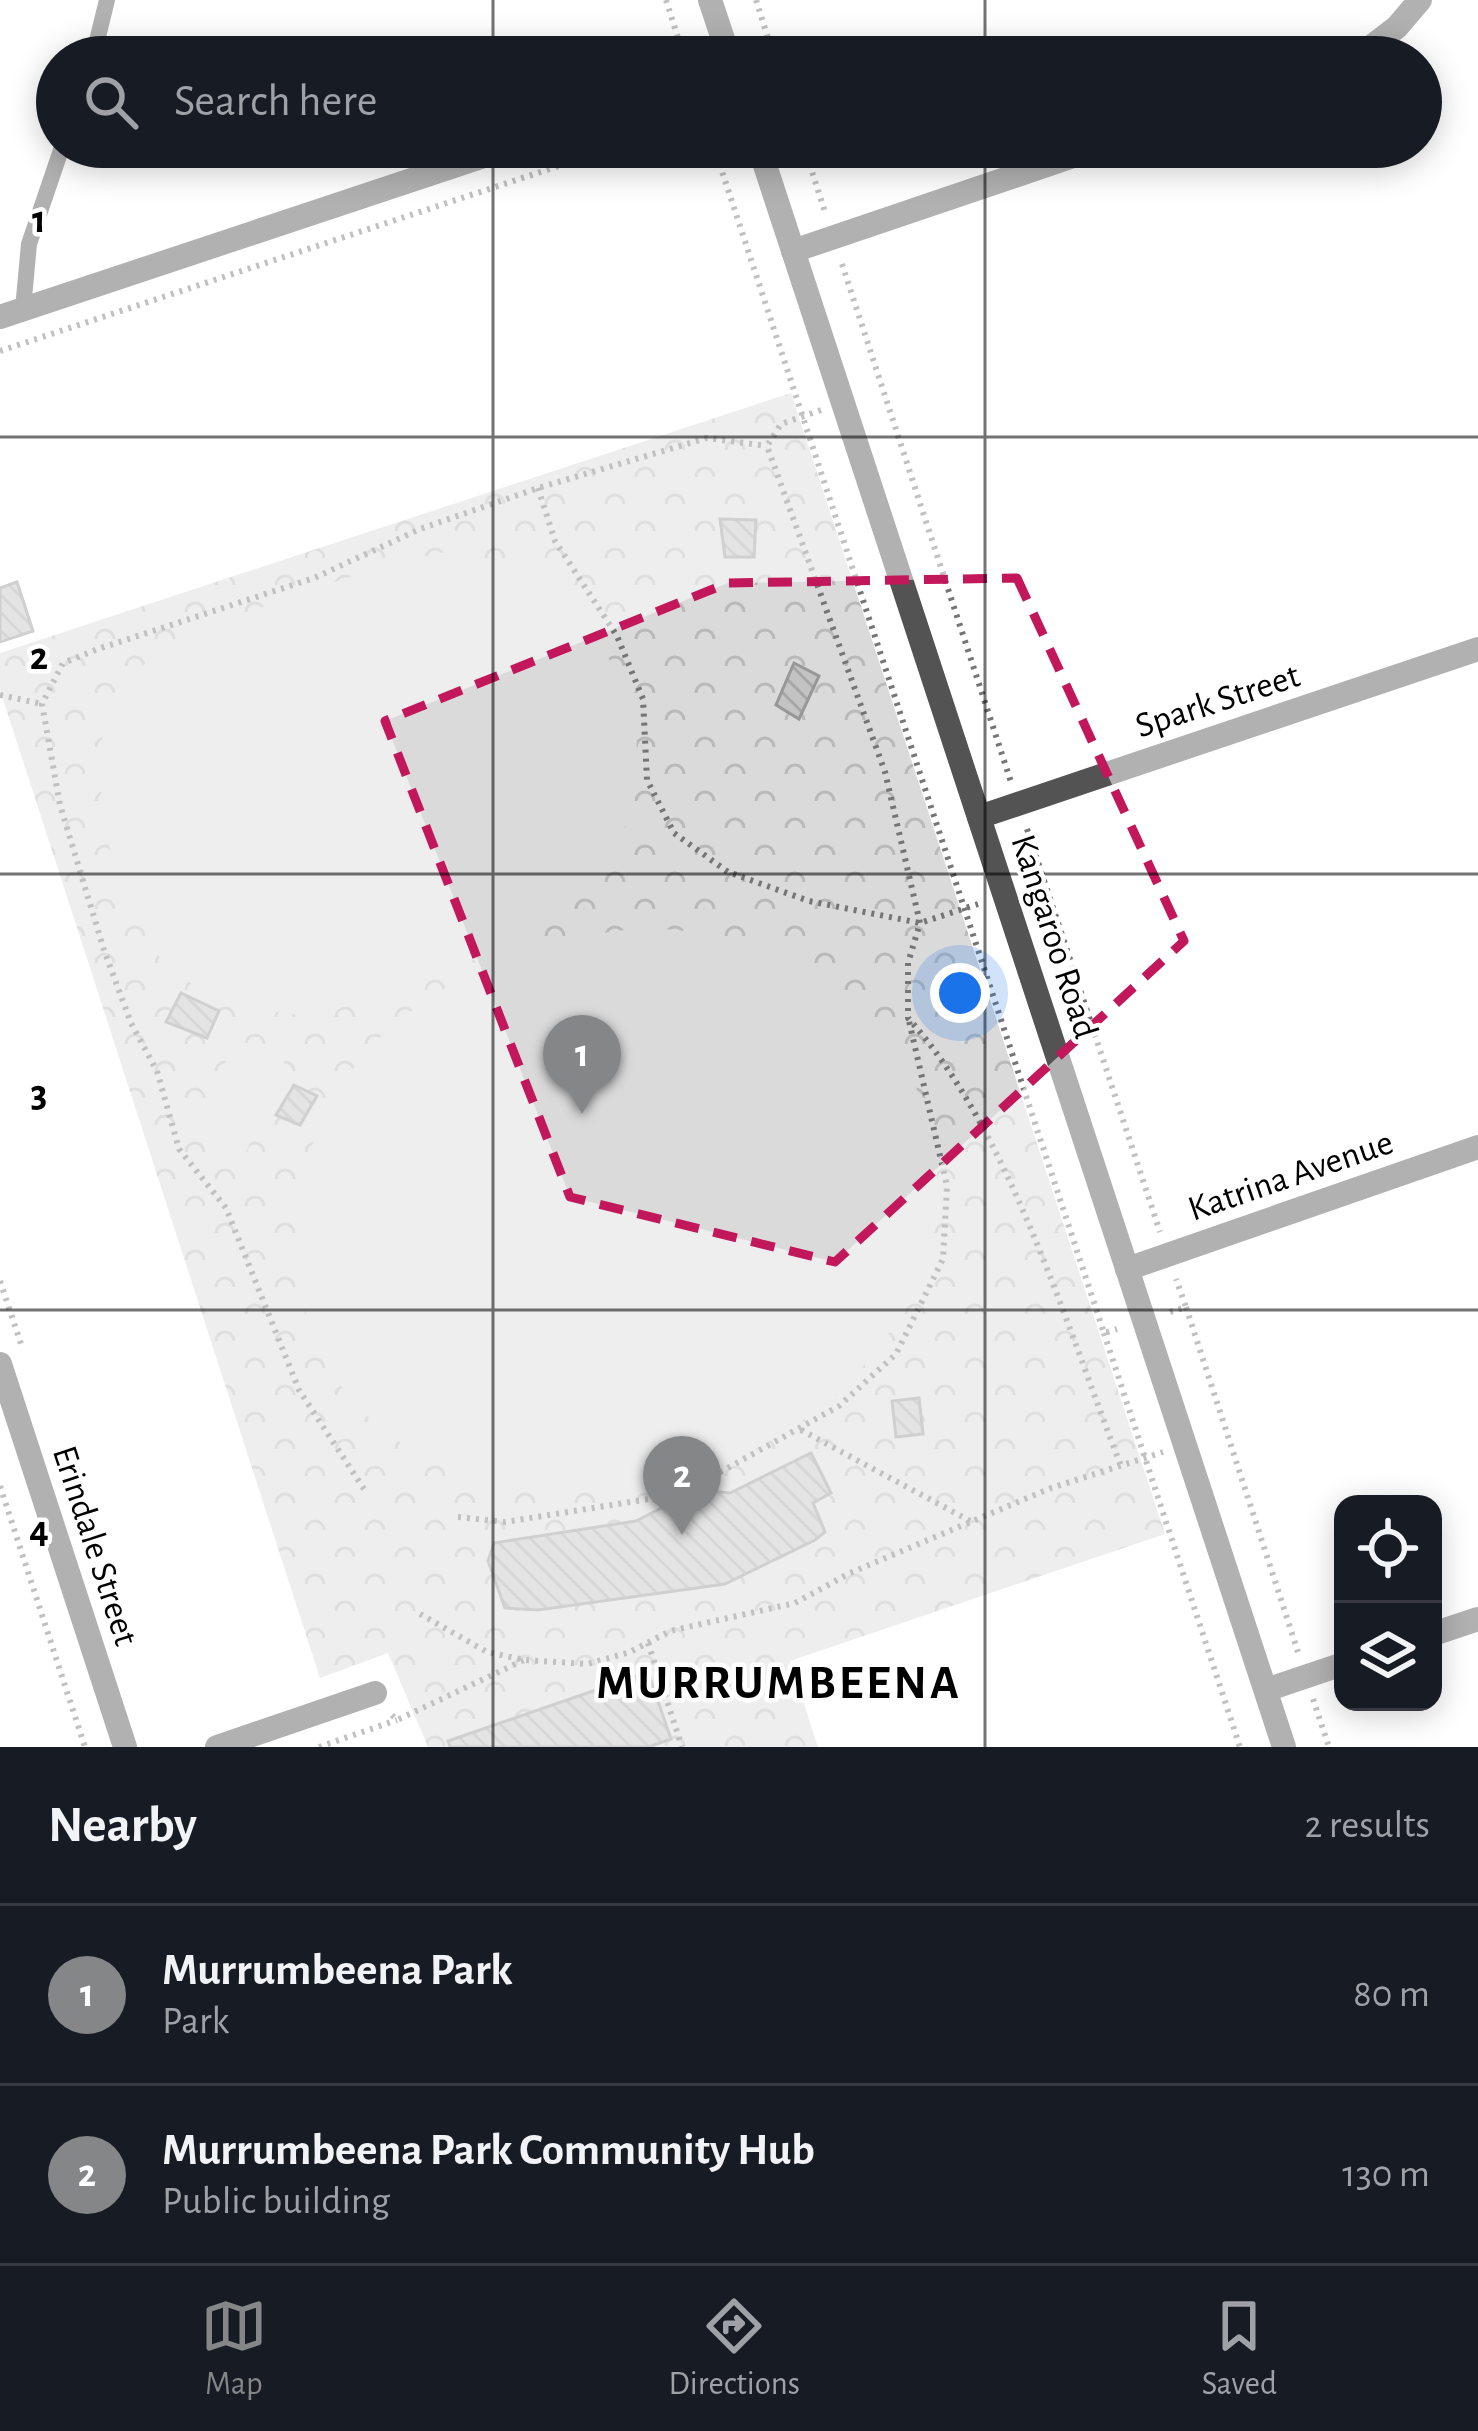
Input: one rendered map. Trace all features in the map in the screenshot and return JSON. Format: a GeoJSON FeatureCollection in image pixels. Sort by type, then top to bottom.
{"type":"FeatureCollection","features":[{"type":"Feature","properties":{"kind":"street"},"geometry":{"type":"LineString","coordinates":[[710,0],[722,36]]}},
{"type":"Feature","properties":{"kind":"street"},"geometry":{"type":"LineString","coordinates":[[1385,36],[1420,0]]}},
{"type":"Feature","properties":{"kind":"street"},"geometry":{"type":"LineString","coordinates":[[11,313],[448,168]]}},
{"type":"Feature","properties":{"kind":"street","name":"Kangaroo Road"},"geometry":{"type":"LineString","coordinates":[[766,168],[1284,1747]]}},
{"type":"Feature","properties":{"kind":"street"},"geometry":{"type":"LineString","coordinates":[[793,251],[1038,168]]}},
{"type":"Feature","properties":{"kind":"street","name":"Spark Street"},"geometry":{"type":"LineString","coordinates":[[979,817],[1478,650]]}},
{"type":"Feature","properties":{"kind":"street","name":"Katrina Avenue"},"geometry":{"type":"LineString","coordinates":[[1127,1269],[1478,1147]]}},
{"type":"Feature","properties":{"kind":"street","name":"Erindale Street"},"geometry":{"type":"LineString","coordinates":[[0,1364],[125,1747]]}},
{"type":"Feature","properties":{"kind":"street"},"geometry":{"type":"LineString","coordinates":[[1442,1631],[1478,1619]]}},
{"type":"Feature","properties":{"kind":"street"},"geometry":{"type":"LineString","coordinates":[[1266,1690],[1334,1667]]}},
{"type":"Feature","properties":{"kind":"street"},"geometry":{"type":"LineString","coordinates":[[217,1747],[375,1693]]}},
{"type":"Feature","properties":{"kind":"lane"},"geometry":{"type":"LineString","coordinates":[[98,36],[107,0]]}},
{"type":"Feature","properties":{"kind":"lane"},"geometry":{"type":"LineString","coordinates":[[11,313],[55,168]]}},
{"type":"Feature","properties":{"kind":"path"},"geometry":{"type":"LineString","coordinates":[[666,0],[678,36]]}},
{"type":"Feature","properties":{"kind":"path"},"geometry":{"type":"LineString","coordinates":[[756,0],[767,36]]}},
{"type":"Feature","properties":{"kind":"path"},"geometry":{"type":"LineString","coordinates":[[0,351],[553,168]]}},
{"type":"Feature","properties":{"kind":"path"},"geometry":{"type":"LineString","coordinates":[[722,168],[1240,1747]]}},
{"type":"Feature","properties":{"kind":"path"},"geometry":{"type":"LineString","coordinates":[[811,168],[1329,1747]]}},
{"type":"Feature","properties":{"kind":"path"},"geometry":{"type":"LineString","coordinates":[[766,446],[781,424],[842,403]]}},
{"type":"Feature","properties":{"kind":"path"},"geometry":{"type":"LineString","coordinates":[[364,1489],[298,1390],[226,1208],[178,1149],[157,1071],[131,1023],[104,950],[60,805],[43,704],[63,663],[314,578],[419,529],[707,438],[766,446]]}},
{"type":"Feature","properties":{"kind":"path"},"geometry":{"type":"LineString","coordinates":[[458,1517],[505,1522],[681,1494],[839,1406],[896,1354],[943,1259],[947,1186],[908,1018],[908,963],[920,923],[885,772],[766,446]]}},
{"type":"Feature","properties":{"kind":"path"},"geometry":{"type":"LineString","coordinates":[[538,488],[555,541],[617,635],[643,699],[646,780],[674,833],[728,872],[788,894],[920,923],[1004,895]]}},
{"type":"Feature","properties":{"kind":"path"},"geometry":{"type":"LineString","coordinates":[[0,695],[43,704]]}},
{"type":"Feature","properties":{"kind":"path"},"geometry":{"type":"LineString","coordinates":[[908,1018],[936,1049],[983,1130],[1121,1466]]}},
{"type":"Feature","properties":{"kind":"path"},"geometry":{"type":"LineString","coordinates":[[1104,1333],[1186,1307]]}},
{"type":"Feature","properties":{"kind":"path"},"geometry":{"type":"LineString","coordinates":[[800,1429],[972,1522]]}},
{"type":"Feature","properties":{"kind":"path"},"geometry":{"type":"LineString","coordinates":[[420,1614],[473,1646],[524,1660],[589,1664],[735,1613],[794,1603],[972,1522],[1185,1446]]}},
{"type":"Feature","properties":{"kind":"path"},"geometry":{"type":"LineString","coordinates":[[0,1486],[85,1747]]}},
{"type":"Feature","properties":{"kind":"path"},"geometry":{"type":"LineString","coordinates":[[648,1643],[682,1747]]}},
{"type":"Feature","properties":{"kind":"path"},"geometry":{"type":"LineString","coordinates":[[319,1747],[397,1720],[524,1660]]}},
{"type":"Feature","properties":{"kind":"path"},"geometry":{"type":"LineString","coordinates":[[375,1693],[397,1720]]}},
{"type":"Feature","properties":{"kind":"highlighted area"},"geometry":{"type":"Polygon","coordinates":[[[1017,578],[1184,941],[835,1262],[570,1197],[385,721],[728,583],[1017,578]]]}},
{"type":"Feature","properties":{"kind":"green space"},"geometry":{"type":"Polygon","coordinates":[[[791,393],[1165,1534],[790,1661],[818,1747],[428,1747],[388,1653],[320,1678],[0,690],[0,653],[791,393]]]}},
{"type":"Feature","properties":{"kind":"green space"},"geometry":{"type":"Polygon","coordinates":[[[462,549],[544,581],[593,629],[625,689],[637,737],[634,808],[596,887],[498,951],[316,1017],[231,1005],[166,969],[126,898],[103,827],[99,747],[125,678],[191,632],[384,565],[462,549]]]}},
{"type":"Feature","properties":{"kind":"green space"},"geometry":{"type":"Polygon","coordinates":[[[648,928],[725,936],[770,948],[824,976],[869,1016],[894,1048],[927,1117],[937,1185],[928,1251],[902,1313],[861,1368],[809,1415],[748,1452],[681,1477],[593,1491],[521,1486],[452,1469],[404,1445],[357,1405],[323,1357],[303,1302],[296,1244],[301,1185],[319,1128],[347,1076],[387,1031],[445,988],[542,946],[648,928]]]}},
{"type":"Feature","properties":{"kind":"green space"},"geometry":{"type":"Polygon","coordinates":[[[236,1038],[285,1060],[246,1152],[196,1130],[236,1038]]]}},
{"type":"Feature","properties":{"kind":"building"},"geometry":{"type":"Polygon","coordinates":[[[720,519],[756,520],[754,557],[725,557],[720,519]]]}},
{"type":"Feature","properties":{"kind":"building"},"geometry":{"type":"Polygon","coordinates":[[[17,582],[33,631],[0,642],[0,588],[17,582]]]}},
{"type":"Feature","properties":{"kind":"building"},"geometry":{"type":"Polygon","coordinates":[[[794,663],[819,676],[799,719],[776,705],[794,663]]]}},
{"type":"Feature","properties":{"kind":"building"},"geometry":{"type":"Polygon","coordinates":[[[181,993],[219,1011],[207,1038],[166,1022],[181,993]]]}},
{"type":"Feature","properties":{"kind":"building"},"geometry":{"type":"Polygon","coordinates":[[[294,1085],[317,1096],[300,1125],[276,1115],[294,1085]]]}},
{"type":"Feature","properties":{"kind":"building"},"geometry":{"type":"Polygon","coordinates":[[[919,1398],[923,1434],[896,1437],[892,1401],[919,1398]]]}},
{"type":"Feature","properties":{"kind":"building"},"geometry":{"type":"Polygon","coordinates":[[[811,1453],[831,1493],[813,1503],[825,1532],[815,1540],[725,1584],[538,1610],[505,1608],[488,1561],[494,1543],[636,1521],[696,1490],[730,1493],[811,1453]]]}},
{"type":"Feature","properties":{"kind":"building"},"geometry":{"type":"Polygon","coordinates":[[[648,1672],[671,1739],[649,1747],[450,1747],[448,1741],[648,1672]]]}},
{"type":"Feature","properties":{"kind":"place","name":"Murrumbeena Park"},"geometry":{"type":"Point","coordinates":[582,1114]}},
{"type":"Feature","properties":{"kind":"place","name":"Murrumbeena Park Community Hub"},"geometry":{"type":"Point","coordinates":[682,1535]}},
{"type":"Feature","properties":{"kind":"district","name":"MURRUMBEENA"},"geometry":{"type":"Point","coordinates":[779,1681]}}]}
